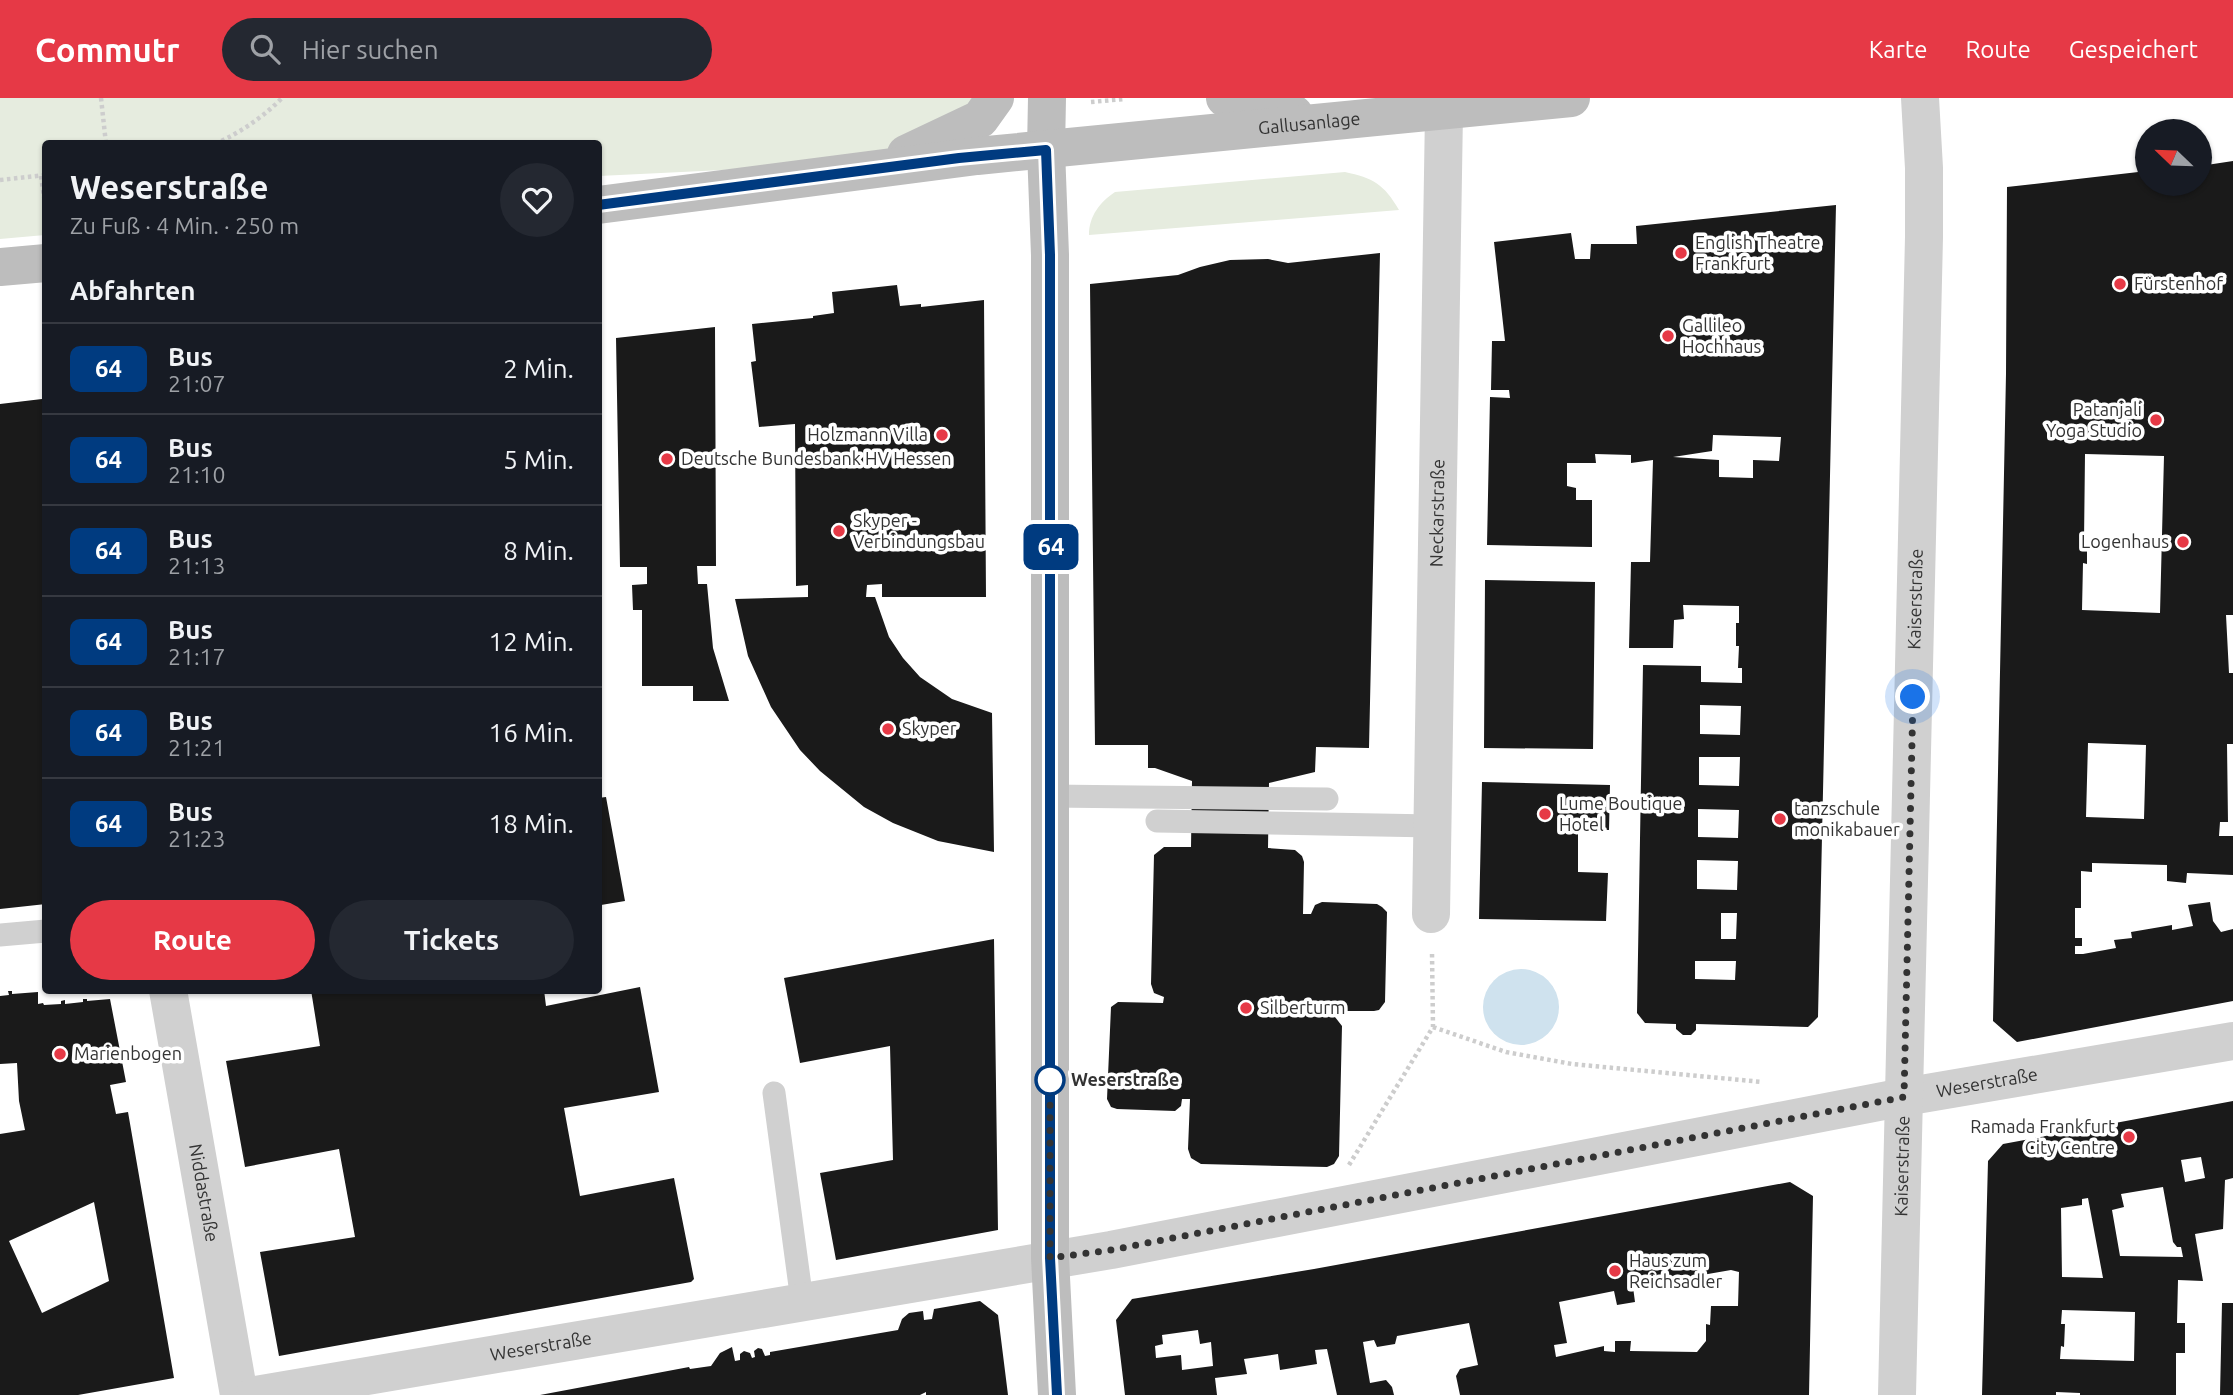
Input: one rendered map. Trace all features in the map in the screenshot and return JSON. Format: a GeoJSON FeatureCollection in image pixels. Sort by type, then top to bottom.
{"type":"FeatureCollection","features":[{"type":"Feature","properties":{"kind":"main road"},"geometry":{"type":"LineString","coordinates":[[873,169],[980,119],[995,98]]}},
{"type":"Feature","properties":{"kind":"main road"},"geometry":{"type":"LineString","coordinates":[[1225,98],[1268,111],[1338,121]]}},
{"type":"Feature","properties":{"kind":"main road","name":"Gallusanlage"},"geometry":{"type":"LineString","coordinates":[[602,204],[873,169],[1571,98]]}},
{"type":"Feature","properties":{"kind":"main road"},"geometry":{"type":"LineString","coordinates":[[1057,1395],[1050,1258],[1050,255],[1046,150],[1065,101]]}},
{"type":"Feature","properties":{"kind":"main road"},"geometry":{"type":"LineString","coordinates":[[0,267],[42,263]]}},
{"type":"Feature","properties":{"kind":"street","name":"Kaiserstraße"},"geometry":{"type":"LineString","coordinates":[[1897,1395],[1924,237],[1920,98]]}},
{"type":"Feature","properties":{"kind":"street","name":"Neckarstraße"},"geometry":{"type":"LineString","coordinates":[[1431,915],[1444,112]]}},
{"type":"Feature","properties":{"kind":"street","name":"Niddastraße"},"geometry":{"type":"LineString","coordinates":[[169,994],[240,1395]]}},
{"type":"Feature","properties":{"kind":"street","name":"Weserstraße"},"geometry":{"type":"LineString","coordinates":[[255,1395],[1050,1258],[1111,1250],[1904,1097],[2233,1041]]}},
{"type":"Feature","properties":{"kind":"lane"},"geometry":{"type":"LineString","coordinates":[[1050,796],[1327,799]]}},
{"type":"Feature","properties":{"kind":"lane"},"geometry":{"type":"LineString","coordinates":[[1157,821],[1433,826]]}},
{"type":"Feature","properties":{"kind":"lane"},"geometry":{"type":"LineString","coordinates":[[0,935],[42,931]]}},
{"type":"Feature","properties":{"kind":"lane"},"geometry":{"type":"LineString","coordinates":[[774,1093],[802,1301]]}},
{"type":"Feature","properties":{"kind":"path"},"geometry":{"type":"LineString","coordinates":[[101,98],[106,140]]}},
{"type":"Feature","properties":{"kind":"path"},"geometry":{"type":"LineString","coordinates":[[224,140],[266,114],[282,98]]}},
{"type":"Feature","properties":{"kind":"path"},"geometry":{"type":"LineString","coordinates":[[1065,101],[1124,99]]}},
{"type":"Feature","properties":{"kind":"path"},"geometry":{"type":"LineString","coordinates":[[0,180],[42,176]]}},
{"type":"Feature","properties":{"kind":"path"},"geometry":{"type":"LineString","coordinates":[[1346,1169],[1433,1027],[1431,915]]}},
{"type":"Feature","properties":{"kind":"path"},"geometry":{"type":"LineString","coordinates":[[1433,1027],[1506,1052],[1572,1064],[1768,1083]]}},
{"type":"Feature","properties":{"kind":"shaded area"},"geometry":{"type":"Polygon","coordinates":[[[0,98],[983,98],[868,163],[602,176],[602,140],[42,140],[42,235],[0,239],[0,98]]]}},
{"type":"Feature","properties":{"kind":"shaded area"},"geometry":{"type":"Polygon","coordinates":[[[1345,172],[1363,177],[1383,188],[1399,210],[1089,235],[1096,210],[1115,192],[1345,172]]]}},
{"type":"Feature","properties":{"kind":"water"},"geometry":{"type":"Polygon","coordinates":[[[1521,969],[1535,972],[1548,980],[1556,993],[1559,1007],[1556,1021],[1548,1034],[1535,1042],[1521,1045],[1507,1042],[1494,1034],[1486,1021],[1483,1007],[1486,993],[1494,980],[1507,972],[1521,969]]]}},
{"type":"Feature","properties":{"kind":"building"},"geometry":{"type":"Polygon","coordinates":[[[2233,161],[2233,615],[2226,615],[2229,673],[2233,673],[2233,744],[2227,744],[2228,822],[2220,822],[2219,836],[2233,836],[2233,875],[2187,873],[2186,883],[2167,881],[2167,865],[2092,863],[2092,872],[2081,871],[2081,908],[2075,908],[2075,938],[2082,938],[2082,946],[2075,946],[2075,954],[2116,948],[2114,940],[2132,938],[2131,932],[2172,925],[2172,930],[2193,926],[2188,905],[2210,902],[2213,921],[2221,932],[2233,929],[2233,1001],[2017,1042],[1993,1021],[2006,374],[2007,187],[2135,172],[2135,196],[2212,196],[2212,164],[2233,161]],[[2085,454],[2084,542],[2087,542],[2087,564],[2083,563],[2082,610],[2160,613],[2164,456],[2085,454]],[[2088,743],[2086,817],[2144,819],[2146,745],[2088,743]]]}},
{"type":"Feature","properties":{"kind":"building"},"geometry":{"type":"Polygon","coordinates":[[[1836,205],[1818,1017],[1808,1027],[1696,1024],[1696,1030],[1691,1035],[1683,1035],[1676,1029],[1676,1024],[1645,1023],[1637,1013],[1643,665],[1701,666],[1701,682],[1742,683],[1742,668],[1738,668],[1739,646],[1736,646],[1739,606],[1683,605],[1684,619],[1674,620],[1673,648],[1629,648],[1631,562],[1650,562],[1653,460],[1631,463],[1631,455],[1595,454],[1596,463],[1567,463],[1567,486],[1576,488],[1576,500],[1592,500],[1592,547],[1487,545],[1490,397],[1510,398],[1509,390],[1491,390],[1492,341],[1505,341],[1494,242],[1571,233],[1575,259],[1590,259],[1591,244],[1637,244],[1636,226],[1836,205]],[[1713,435],[1712,451],[1673,457],[1719,460],[1719,477],[1753,478],[1753,460],[1779,461],[1781,437],[1713,435]],[[1700,705],[1700,734],[1740,735],[1741,706],[1700,705]],[[1699,757],[1699,785],[1739,786],[1740,757],[1699,757]],[[1698,809],[1698,837],[1738,838],[1739,810],[1698,809]],[[1697,860],[1697,889],[1737,890],[1738,861],[1697,860]],[[1721,913],[1721,939],[1736,939],[1737,913],[1721,913]],[[1695,961],[1695,979],[1735,980],[1736,961],[1695,961]]]}},
{"type":"Feature","properties":{"kind":"building"},"geometry":{"type":"Polygon","coordinates":[[[1380,253],[1369,748],[1316,747],[1315,772],[1269,783],[1268,848],[1295,850],[1302,856],[1303,914],[1311,914],[1315,905],[1322,902],[1377,904],[1387,912],[1385,1002],[1379,1010],[1374,1011],[1329,1011],[1330,1016],[1335,1017],[1342,1026],[1339,1156],[1334,1164],[1327,1167],[1201,1164],[1191,1158],[1188,1149],[1190,1099],[1182,1099],[1181,1106],[1175,1111],[1117,1109],[1111,1107],[1107,1099],[1111,1007],[1118,1002],[1163,1003],[1164,997],[1154,993],[1151,984],[1154,855],[1164,847],[1191,847],[1192,781],[1148,768],[1148,745],[1095,745],[1090,284],[1178,275],[1230,260],[1268,259],[1288,263],[1380,253]]]}},
{"type":"Feature","properties":{"kind":"building"},"geometry":{"type":"Polygon","coordinates":[[[897,285],[900,306],[921,304],[921,307],[984,300],[986,597],[882,597],[882,584],[867,585],[866,597],[875,597],[889,637],[920,677],[952,699],[992,713],[994,852],[938,841],[893,823],[864,807],[820,771],[800,750],[771,707],[748,656],[735,599],[808,597],[808,585],[796,586],[795,424],[759,427],[751,362],[756,361],[752,324],[813,318],[834,313],[832,292],[897,285]]]}},
{"type":"Feature","properties":{"kind":"building","name":"Deutsche Bundesbank HV Hessen"},"geometry":{"type":"Polygon","coordinates":[[[715,327],[716,566],[697,566],[698,584],[707,584],[713,648],[729,701],[693,701],[693,686],[642,686],[642,610],[633,610],[632,585],[647,584],[647,567],[620,567],[616,338],[715,327]]]}},
{"type":"Feature","properties":{"kind":"building"},"geometry":{"type":"Polygon","coordinates":[[[42,399],[42,904],[0,909],[0,404],[42,399]]]}},
{"type":"Feature","properties":{"kind":"building"},"geometry":{"type":"Polygon","coordinates":[[[1485,580],[1595,582],[1593,749],[1484,748],[1485,580]]]}},
{"type":"Feature","properties":{"kind":"building"},"geometry":{"type":"Polygon","coordinates":[[[1482,782],[1610,785],[1609,830],[1578,829],[1578,872],[1608,873],[1606,921],[1479,919],[1482,782]]]}},
{"type":"Feature","properties":{"kind":"building"},"geometry":{"type":"Polygon","coordinates":[[[606,797],[625,901],[602,904],[602,798],[606,797]]]}},
{"type":"Feature","properties":{"kind":"building"},"geometry":{"type":"Polygon","coordinates":[[[994,939],[998,1230],[836,1260],[820,1173],[893,1160],[890,1046],[800,1063],[784,978],[994,939]]]}},
{"type":"Feature","properties":{"kind":"building"},"geometry":{"type":"Polygon","coordinates":[[[640,987],[659,1092],[564,1108],[580,1196],[674,1178],[694,1279],[691,1282],[279,1356],[260,1252],[355,1237],[339,1149],[245,1167],[226,1061],[320,1046],[312,994],[544,994],[546,1006],[640,987]]]}},
{"type":"Feature","properties":{"kind":"building"},"geometry":{"type":"Polygon","coordinates":[[[8,991],[12,991],[12,994],[38,992],[38,1004],[44,1005],[61,1004],[61,1001],[65,1000],[65,1004],[83,1002],[83,999],[110,999],[126,1082],[110,1085],[116,1114],[128,1112],[174,1378],[78,1395],[0,1395],[0,1134],[25,1130],[19,1101],[17,1063],[0,1064],[0,996],[9,995],[8,991]],[[94,1202],[9,1241],[42,1313],[109,1281],[94,1202]]]}},
{"type":"Feature","properties":{"kind":"building"},"geometry":{"type":"Polygon","coordinates":[[[2233,1101],[2233,1178],[2225,1180],[2223,1229],[2195,1234],[2203,1281],[2178,1280],[2177,1323],[2185,1323],[2185,1353],[2176,1353],[2176,1395],[2080,1395],[2056,1392],[2056,1395],[1982,1395],[1988,1161],[2003,1144],[2233,1101]],[[2201,1157],[2181,1160],[2185,1182],[2205,1178],[2201,1157]],[[2163,1187],[2121,1194],[2124,1207],[2112,1210],[2120,1256],[2183,1257],[2181,1247],[2177,1247],[2173,1242],[2163,1187]],[[2088,1198],[2082,1199],[2082,1205],[2061,1208],[2062,1277],[2103,1278],[2088,1198]],[[2062,1310],[2061,1324],[2065,1324],[2064,1347],[2061,1346],[2060,1359],[2134,1361],[2135,1312],[2062,1310]]]}},
{"type":"Feature","properties":{"kind":"building"},"geometry":{"type":"Polygon","coordinates":[[[1790,1182],[1813,1196],[1809,1395],[1460,1395],[1456,1376],[1460,1369],[1478,1365],[1469,1323],[1397,1336],[1395,1344],[1377,1347],[1374,1340],[1363,1342],[1370,1383],[1386,1380],[1394,1395],[1337,1395],[1327,1349],[1315,1350],[1317,1364],[1280,1370],[1278,1354],[1244,1359],[1247,1374],[1215,1378],[1217,1395],[1125,1395],[1116,1320],[1132,1299],[1314,1269],[1790,1182]],[[1731,1270],[1633,1287],[1635,1302],[1617,1305],[1614,1291],[1559,1302],[1567,1343],[1554,1345],[1556,1357],[1604,1346],[1604,1351],[1615,1352],[1615,1341],[1631,1341],[1630,1351],[1697,1352],[1706,1341],[1706,1324],[1710,1325],[1711,1306],[1738,1306],[1739,1272],[1731,1270]],[[1198,1330],[1162,1335],[1163,1344],[1155,1346],[1156,1358],[1181,1355],[1182,1370],[1213,1366],[1211,1342],[1200,1344],[1198,1330]]]}},
{"type":"Feature","properties":{"kind":"building"},"geometry":{"type":"Polygon","coordinates":[[[980,1301],[998,1315],[1008,1395],[926,1395],[926,1392],[920,1395],[540,1395],[689,1367],[711,1366],[720,1353],[732,1347],[735,1361],[740,1360],[740,1354],[744,1351],[750,1353],[752,1358],[755,1357],[754,1351],[758,1348],[762,1349],[765,1356],[770,1355],[770,1352],[898,1330],[902,1319],[909,1313],[923,1311],[924,1320],[932,1319],[934,1309],[980,1301]]]}},
{"type":"Feature","properties":{"kind":"building"},"geometry":{"type":"Polygon","coordinates":[[[2222,1303],[2233,1303],[2233,1395],[2220,1395],[2222,1303]]]}},
{"type":"Feature","properties":{"kind":"bus line","name":"64"},"geometry":{"type":"LineString","coordinates":[[602,204],[959,158],[1046,150],[1050,255],[1050,1258],[1057,1395]]}},
{"type":"Feature","properties":{"kind":"place","name":"English Theatre Frankfurt"},"geometry":{"type":"Point","coordinates":[1681,253]}},
{"type":"Feature","properties":{"kind":"place","name":"Fürstenhof"},"geometry":{"type":"Point","coordinates":[2120,284]}},
{"type":"Feature","properties":{"kind":"place","name":"Gallileo Hochhaus"},"geometry":{"type":"Point","coordinates":[1668,336]}},
{"type":"Feature","properties":{"kind":"place","name":"Patanjali Yoga Studio"},"geometry":{"type":"Point","coordinates":[2156,420]}},
{"type":"Feature","properties":{"kind":"place","name":"Holzmann Villa"},"geometry":{"type":"Point","coordinates":[942,435]}},
{"type":"Feature","properties":{"kind":"place","name":"Deutsche Bundesbank HV Hessen"},"geometry":{"type":"Point","coordinates":[667,459]}},
{"type":"Feature","properties":{"kind":"place","name":"Skyper - Verbindungsbau"},"geometry":{"type":"Point","coordinates":[839,531]}},
{"type":"Feature","properties":{"kind":"place","name":"Logenhaus"},"geometry":{"type":"Point","coordinates":[2183,542]}},
{"type":"Feature","properties":{"kind":"place","name":"Skyper"},"geometry":{"type":"Point","coordinates":[888,729]}},
{"type":"Feature","properties":{"kind":"place","name":"Lume Boutique Hotel"},"geometry":{"type":"Point","coordinates":[1545,814]}},
{"type":"Feature","properties":{"kind":"place","name":"tanzschule monikabauer"},"geometry":{"type":"Point","coordinates":[1780,819]}},
{"type":"Feature","properties":{"kind":"place","name":"Silberturm"},"geometry":{"type":"Point","coordinates":[1246,1008]}},
{"type":"Feature","properties":{"kind":"place","name":"Marienbogen"},"geometry":{"type":"Point","coordinates":[60,1054]}},
{"type":"Feature","properties":{"kind":"place","name":"Weserstraße"},"geometry":{"type":"Point","coordinates":[1050,1080]}},
{"type":"Feature","properties":{"kind":"place","name":"Ramada Frankfurt City Centre"},"geometry":{"type":"Point","coordinates":[2129,1137]}},
{"type":"Feature","properties":{"kind":"place","name":"Haus zum Reichsadler"},"geometry":{"type":"Point","coordinates":[1615,1271]}},
{"type":"Feature","properties":{"kind":"route"},"geometry":{"type":"LineString","coordinates":[[1050,1080],[1050,1258],[1111,1250],[1904,1097],[1913,697]]}}]}
